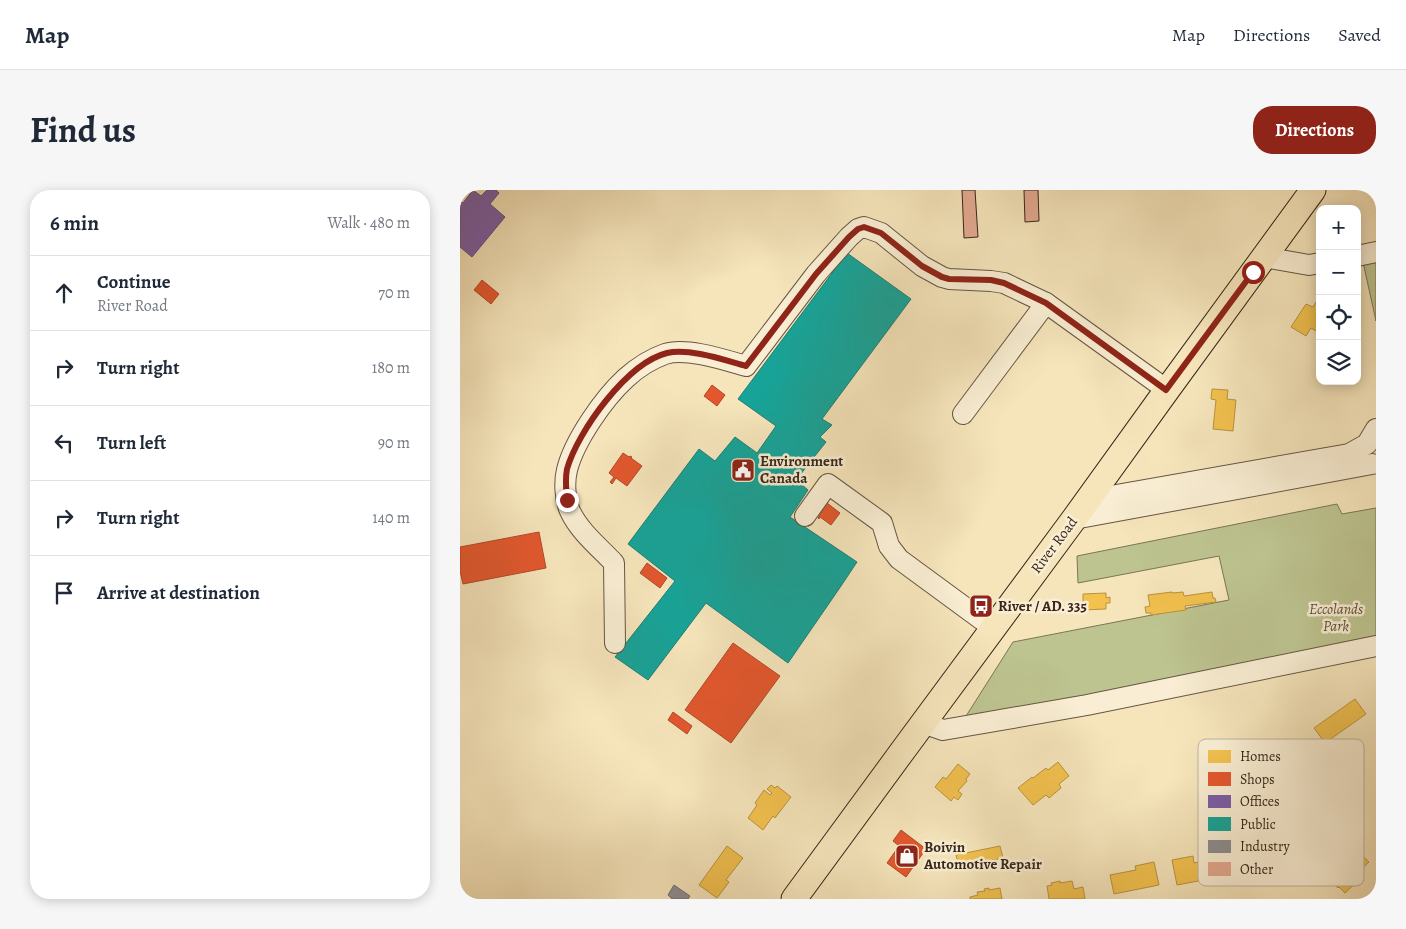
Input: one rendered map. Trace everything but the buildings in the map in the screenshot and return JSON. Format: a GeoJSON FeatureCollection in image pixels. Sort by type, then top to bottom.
{"type":"FeatureCollection","features":[{"type":"Feature","properties":{"kind":"main road","name":"River Road"},"geometry":{"type":"LineString","coordinates":[[794,899],[1313,190]]}},
{"type":"Feature","properties":{"kind":"lane"},"geometry":{"type":"LineString","coordinates":[[615,642],[614,563],[579,526],[567,500],[567,470],[584,433],[607,398],[626,378],[646,363],[666,354],[682,352],[717,358],[746,366],[816,274],[858,229],[864,227],[881,233],[922,266],[942,277],[949,279],[991,280],[1004,283],[1046,303],[1166,390]]}},
{"type":"Feature","properties":{"kind":"lane"},"geometry":{"type":"LineString","coordinates":[[1361,255],[1376,252]]}},
{"type":"Feature","properties":{"kind":"lane"},"geometry":{"type":"LineString","coordinates":[[1264,256],[1309,265],[1316,264]]}},
{"type":"Feature","properties":{"kind":"lane"},"geometry":{"type":"LineString","coordinates":[[963,414],[1046,303]]}},
{"type":"Feature","properties":{"kind":"lane"},"geometry":{"type":"LineString","coordinates":[[1095,490],[1105,497],[1349,454],[1367,444],[1376,429]]}},
{"type":"Feature","properties":{"kind":"lane"},"geometry":{"type":"LineString","coordinates":[[1074,519],[1372,464]]}},
{"type":"Feature","properties":{"kind":"lane"},"geometry":{"type":"LineString","coordinates":[[805,516],[828,484],[882,523],[889,546],[899,559],[993,628]]}},
{"type":"Feature","properties":{"kind":"lane"},"geometry":{"type":"LineString","coordinates":[[923,723],[943,730],[1087,705],[1376,646]]}},
{"type":"Feature","properties":{"kind":"green space"},"geometry":{"type":"Polygon","coordinates":[[[1376,260],[1376,321],[1363,262],[1376,260]]]}},
{"type":"Feature","properties":{"kind":"green space","name":"Eccolands Park"},"geometry":{"type":"Polygon","coordinates":[[[1337,504],[1342,514],[1376,508],[1376,649],[961,724],[1013,642],[1229,600],[1219,556],[1078,583],[1077,556],[1337,504]]]}},
{"type":"Feature","properties":{"kind":"place","name":"Environment Canada"},"geometry":{"type":"Point","coordinates":[743,470]}},
{"type":"Feature","properties":{"kind":"place","name":"River / AD. 335"},"geometry":{"type":"Point","coordinates":[981,606]}},
{"type":"Feature","properties":{"kind":"place","name":"Boivin Automotive Repair"},"geometry":{"type":"Point","coordinates":[907,856]}},
{"type":"Feature","properties":{"kind":"route"},"geometry":{"type":"LineString","coordinates":[[567,500],[567,470],[573,454],[607,398],[626,378],[646,363],[666,354],[682,352],[717,358],[746,366],[816,274],[849,237],[858,229],[864,227],[881,233],[922,266],[942,277],[949,279],[991,280],[1004,283],[1046,303],[1166,390],[1253,272]]}}]}
